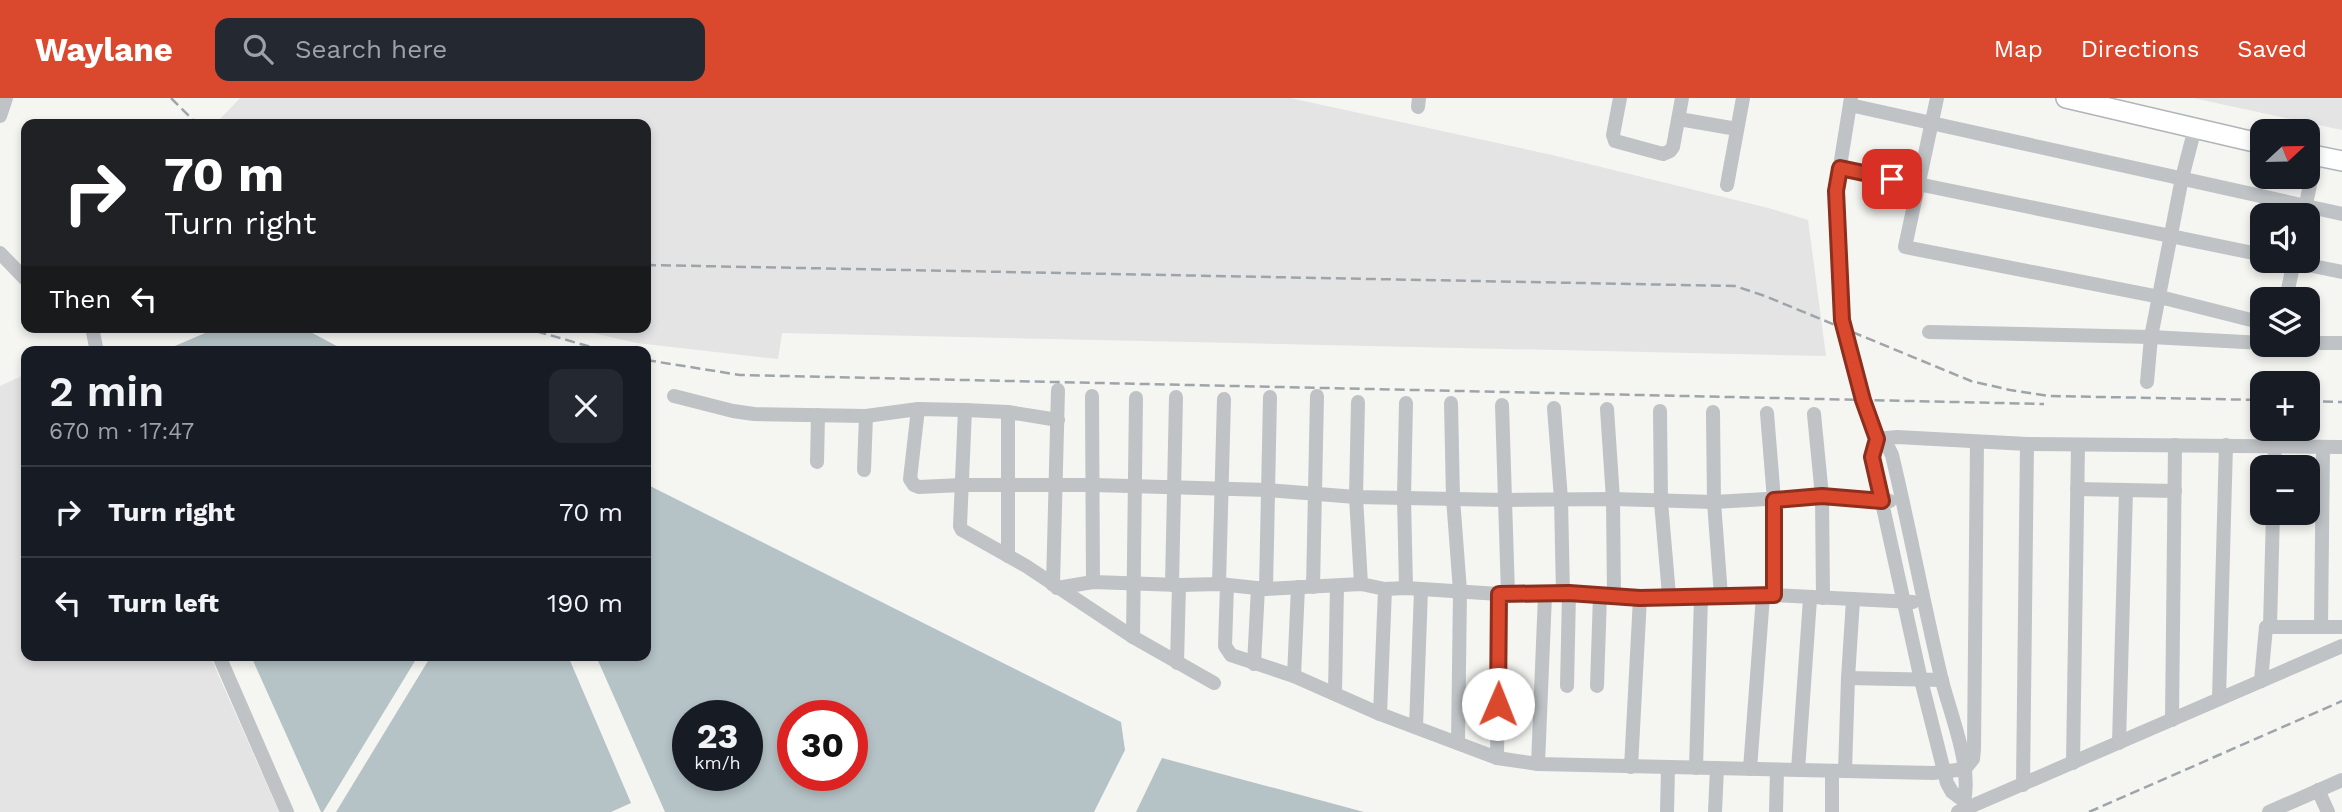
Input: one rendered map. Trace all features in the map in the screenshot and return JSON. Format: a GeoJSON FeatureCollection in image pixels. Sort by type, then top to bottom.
{"type":"FeatureCollection","features":[{"type":"Feature","properties":{"kind":"main road"},"geometry":{"type":"LineString","coordinates":[[2066,98],[2250,141]]}},
{"type":"Feature","properties":{"kind":"main road"},"geometry":{"type":"LineString","coordinates":[[2320,157],[2342,161]]}},
{"type":"Feature","properties":{"kind":"street"},"geometry":{"type":"LineString","coordinates":[[0,116],[6,98]]}},
{"type":"Feature","properties":{"kind":"street"},"geometry":{"type":"LineString","coordinates":[[1620,98],[1614,139],[1618,143],[1667,153],[1673,147],[1682,98]]}},
{"type":"Feature","properties":{"kind":"street"},"geometry":{"type":"LineString","coordinates":[[1727,185],[1743,98]]}},
{"type":"Feature","properties":{"kind":"street"},"geometry":{"type":"LineString","coordinates":[[1937,98],[1905,247],[2160,297],[2250,320]]}},
{"type":"Feature","properties":{"kind":"street"},"geometry":{"type":"LineString","coordinates":[[1877,439],[1872,457],[1921,680],[1944,773],[1952,792],[1965,802],[1965,769],[1890,449],[1877,439],[1863,400],[1842,320],[1836,191],[1851,102],[1931,123],[2182,178],[2275,203]]}},
{"type":"Feature","properties":{"kind":"street"},"geometry":{"type":"LineString","coordinates":[[1679,119],[1737,129]]}},
{"type":"Feature","properties":{"kind":"street"},"geometry":{"type":"LineString","coordinates":[[2147,382],[2151,337],[2182,178],[2195,128]]}},
{"type":"Feature","properties":{"kind":"street"},"geometry":{"type":"LineString","coordinates":[[1840,168],[2250,252]]}},
{"type":"Feature","properties":{"kind":"street"},"geometry":{"type":"LineString","coordinates":[[2320,212],[2342,214]]}},
{"type":"Feature","properties":{"kind":"street"},"geometry":{"type":"LineString","coordinates":[[0,253],[21,275]]}},
{"type":"Feature","properties":{"kind":"street"},"geometry":{"type":"LineString","coordinates":[[2320,267],[2342,272]]}},
{"type":"Feature","properties":{"kind":"street"},"geometry":{"type":"LineString","coordinates":[[1929,332],[2151,337],[2250,342]]}},
{"type":"Feature","properties":{"kind":"street"},"geometry":{"type":"LineString","coordinates":[[2320,343],[2342,343]]}},
{"type":"Feature","properties":{"kind":"street"},"geometry":{"type":"LineString","coordinates":[[1055,586],[1058,390]]}},
{"type":"Feature","properties":{"kind":"street"},"geometry":{"type":"LineString","coordinates":[[674,396],[744,413],[866,416],[918,409],[965,410],[1008,412],[1058,420]]}},
{"type":"Feature","properties":{"kind":"street"},"geometry":{"type":"LineString","coordinates":[[1092,396],[1093,582]]}},
{"type":"Feature","properties":{"kind":"street"},"geometry":{"type":"LineString","coordinates":[[1313,587],[1317,396]]}},
{"type":"Feature","properties":{"kind":"street"},"geometry":{"type":"LineString","coordinates":[[1175,397],[1177,663]]}},
{"type":"Feature","properties":{"kind":"street"},"geometry":{"type":"LineString","coordinates":[[1254,664],[1268,490],[1270,397]]}},
{"type":"Feature","properties":{"kind":"street"},"geometry":{"type":"LineString","coordinates":[[1133,637],[1136,398]]}},
{"type":"Feature","properties":{"kind":"street"},"geometry":{"type":"LineString","coordinates":[[1224,399],[1223,584],[1227,650],[1231,655],[1294,677],[1380,714],[1497,758],[1538,764],[1944,773],[1965,769],[1973,759],[1974,749],[1977,442]]}},
{"type":"Feature","properties":{"kind":"street"},"geometry":{"type":"LineString","coordinates":[[1358,402],[1356,496],[1361,584]]}},
{"type":"Feature","properties":{"kind":"street"},"geometry":{"type":"LineString","coordinates":[[1406,403],[1406,588]]}},
{"type":"Feature","properties":{"kind":"street"},"geometry":{"type":"LineString","coordinates":[[1451,403],[1453,498],[1460,591],[1458,743]]}},
{"type":"Feature","properties":{"kind":"street"},"geometry":{"type":"LineString","coordinates":[[1497,758],[1503,594],[1502,405]]}},
{"type":"Feature","properties":{"kind":"street"},"geometry":{"type":"LineString","coordinates":[[1554,408],[1566,594],[1567,686]]}},
{"type":"Feature","properties":{"kind":"street"},"geometry":{"type":"LineString","coordinates":[[1597,686],[1607,596],[1613,499],[1607,408]]}},
{"type":"Feature","properties":{"kind":"street"},"geometry":{"type":"LineString","coordinates":[[918,409],[911,483],[919,487],[1094,485],[1453,498],[1714,502],[1822,496],[1903,501]]}},
{"type":"Feature","properties":{"kind":"street"},"geometry":{"type":"LineString","coordinates":[[965,410],[962,530],[1008,556],[1133,637],[1214,683]]}},
{"type":"Feature","properties":{"kind":"street"},"geometry":{"type":"LineString","coordinates":[[1660,411],[1661,502],[1669,596]]}},
{"type":"Feature","properties":{"kind":"street"},"geometry":{"type":"LineString","coordinates":[[1008,412],[1008,556]]}},
{"type":"Feature","properties":{"kind":"street"},"geometry":{"type":"LineString","coordinates":[[1713,412],[1714,502],[1721,596]]}},
{"type":"Feature","properties":{"kind":"street"},"geometry":{"type":"LineString","coordinates":[[1750,769],[1769,596],[1774,500],[1767,413]]}},
{"type":"Feature","properties":{"kind":"street"},"geometry":{"type":"LineString","coordinates":[[1798,770],[1816,598],[1822,496],[1814,414]]}},
{"type":"Feature","properties":{"kind":"street"},"geometry":{"type":"LineString","coordinates":[[817,462],[818,415]]}},
{"type":"Feature","properties":{"kind":"street"},"geometry":{"type":"LineString","coordinates":[[863,470],[866,416]]}},
{"type":"Feature","properties":{"kind":"street"},"geometry":{"type":"LineString","coordinates":[[1877,439],[2027,444],[2342,447]]}},
{"type":"Feature","properties":{"kind":"street"},"geometry":{"type":"LineString","coordinates":[[2023,785],[2027,444]]}},
{"type":"Feature","properties":{"kind":"street"},"geometry":{"type":"LineString","coordinates":[[2073,763],[2078,444]]}},
{"type":"Feature","properties":{"kind":"street"},"geometry":{"type":"LineString","coordinates":[[2172,720],[2175,445]]}},
{"type":"Feature","properties":{"kind":"street"},"geometry":{"type":"LineString","coordinates":[[2219,699],[2226,445]]}},
{"type":"Feature","properties":{"kind":"street"},"geometry":{"type":"LineString","coordinates":[[2275,446],[2275,455]]}},
{"type":"Feature","properties":{"kind":"street"},"geometry":{"type":"LineString","coordinates":[[2322,627],[2323,447]]}},
{"type":"Feature","properties":{"kind":"street"},"geometry":{"type":"LineString","coordinates":[[2077,489],[2175,491]]}},
{"type":"Feature","properties":{"kind":"street"},"geometry":{"type":"LineString","coordinates":[[2119,743],[2126,490]]}},
{"type":"Feature","properties":{"kind":"street"},"geometry":{"type":"LineString","coordinates":[[2270,626],[2273,525]]}},
{"type":"Feature","properties":{"kind":"street"},"geometry":{"type":"LineString","coordinates":[[1055,586],[1093,582],[1223,584],[1262,589],[1361,584],[1385,589],[1503,594],[1640,598],[1769,596],[1924,602]]}},
{"type":"Feature","properties":{"kind":"street"},"geometry":{"type":"LineString","coordinates":[[1335,693],[1337,586]]}},
{"type":"Feature","properties":{"kind":"street"},"geometry":{"type":"LineString","coordinates":[[1294,677],[1298,587]]}},
{"type":"Feature","properties":{"kind":"street"},"geometry":{"type":"LineString","coordinates":[[1380,714],[1385,589]]}},
{"type":"Feature","properties":{"kind":"street"},"geometry":{"type":"LineString","coordinates":[[1416,727],[1421,590]]}},
{"type":"Feature","properties":{"kind":"street"},"geometry":{"type":"LineString","coordinates":[[1538,764],[1545,594]]}},
{"type":"Feature","properties":{"kind":"street"},"geometry":{"type":"LineString","coordinates":[[1696,768],[1701,597]]}},
{"type":"Feature","properties":{"kind":"street"},"geometry":{"type":"LineString","coordinates":[[1631,766],[1640,598]]}},
{"type":"Feature","properties":{"kind":"street"},"geometry":{"type":"LineString","coordinates":[[1832,812],[1839,771],[1853,600]]}},
{"type":"Feature","properties":{"kind":"street"},"geometry":{"type":"LineString","coordinates":[[2261,681],[2264,629],[2270,626],[2342,627]]}},
{"type":"Feature","properties":{"kind":"street"},"geometry":{"type":"LineString","coordinates":[[1958,812],[2342,646]]}},
{"type":"Feature","properties":{"kind":"street"},"geometry":{"type":"LineString","coordinates":[[221,661],[287,812]]}},
{"type":"Feature","properties":{"kind":"street"},"geometry":{"type":"LineString","coordinates":[[1848,678],[1942,680]]}},
{"type":"Feature","properties":{"kind":"street"},"geometry":{"type":"LineString","coordinates":[[1667,812],[1668,767]]}},
{"type":"Feature","properties":{"kind":"street"},"geometry":{"type":"LineString","coordinates":[[1715,812],[1717,768]]}},
{"type":"Feature","properties":{"kind":"street"},"geometry":{"type":"LineString","coordinates":[[1777,770],[1777,809]]}},
{"type":"Feature","properties":{"kind":"street"},"geometry":{"type":"LineString","coordinates":[[2269,812],[2342,780]]}},
{"type":"Feature","properties":{"kind":"street"},"geometry":{"type":"LineString","coordinates":[[2318,790],[2328,812]]}},
{"type":"Feature","properties":{"kind":"shaded area"},"geometry":{"type":"Polygon","coordinates":[[[240,98],[1290,98],[1552,155],[1808,220],[1826,356],[782,333],[778,359],[637,343],[593,333],[651,333],[651,119],[220,119],[240,98]]]}},
{"type":"Feature","properties":{"kind":"shaded area"},"geometry":{"type":"Polygon","coordinates":[[[2194,98],[2342,98],[2342,130],[2320,125],[2320,119],[2291,119],[2194,98]]]}},
{"type":"Feature","properties":{"kind":"shaded area"},"geometry":{"type":"Polygon","coordinates":[[[205,333],[312,333],[337,346],[175,346],[205,333]]]}},
{"type":"Feature","properties":{"kind":"shaded area"},"geometry":{"type":"Polygon","coordinates":[[[21,376],[21,661],[212,661],[279,812],[0,812],[0,386],[21,376]]]}},
{"type":"Feature","properties":{"kind":"shaded area"},"geometry":{"type":"Polygon","coordinates":[[[651,487],[1121,722],[1125,750],[1094,812],[665,812],[598,661],[651,661],[651,487]]]}},
{"type":"Feature","properties":{"kind":"shaded area"},"geometry":{"type":"Polygon","coordinates":[[[253,661],[415,661],[323,812],[253,661]]]}},
{"type":"Feature","properties":{"kind":"shaded area"},"geometry":{"type":"Polygon","coordinates":[[[428,661],[570,661],[631,803],[611,812],[336,812],[428,661]]]}},
{"type":"Feature","properties":{"kind":"shaded area"},"geometry":{"type":"Polygon","coordinates":[[[1162,758],[1364,812],[1136,812],[1162,758]]]}},
{"type":"Feature","properties":{"kind":"railway"},"geometry":{"type":"LineString","coordinates":[[171,98],[192,119]]}},
{"type":"Feature","properties":{"kind":"railway"},"geometry":{"type":"LineString","coordinates":[[651,265],[1735,286],[1971,381],[2010,390],[2049,396],[2250,400]]}},
{"type":"Feature","properties":{"kind":"railway"},"geometry":{"type":"LineString","coordinates":[[543,333],[587,346]]}},
{"type":"Feature","properties":{"kind":"railway"},"geometry":{"type":"LineString","coordinates":[[651,361],[740,375],[2044,404]]}},
{"type":"Feature","properties":{"kind":"railway"},"geometry":{"type":"LineString","coordinates":[[2320,401],[2342,402]]}},
{"type":"Feature","properties":{"kind":"railway"},"geometry":{"type":"LineString","coordinates":[[2089,812],[2342,701]]}},
{"type":"Feature","properties":{"kind":"route"},"geometry":{"type":"LineString","coordinates":[[1498,704],[1499,594],[1569,593],[1640,598],[1774,595],[1774,500],[1822,496],[1882,501],[1872,457],[1877,439],[1863,400],[1842,320],[1836,191],[1840,168],[1892,179]]}}]}
